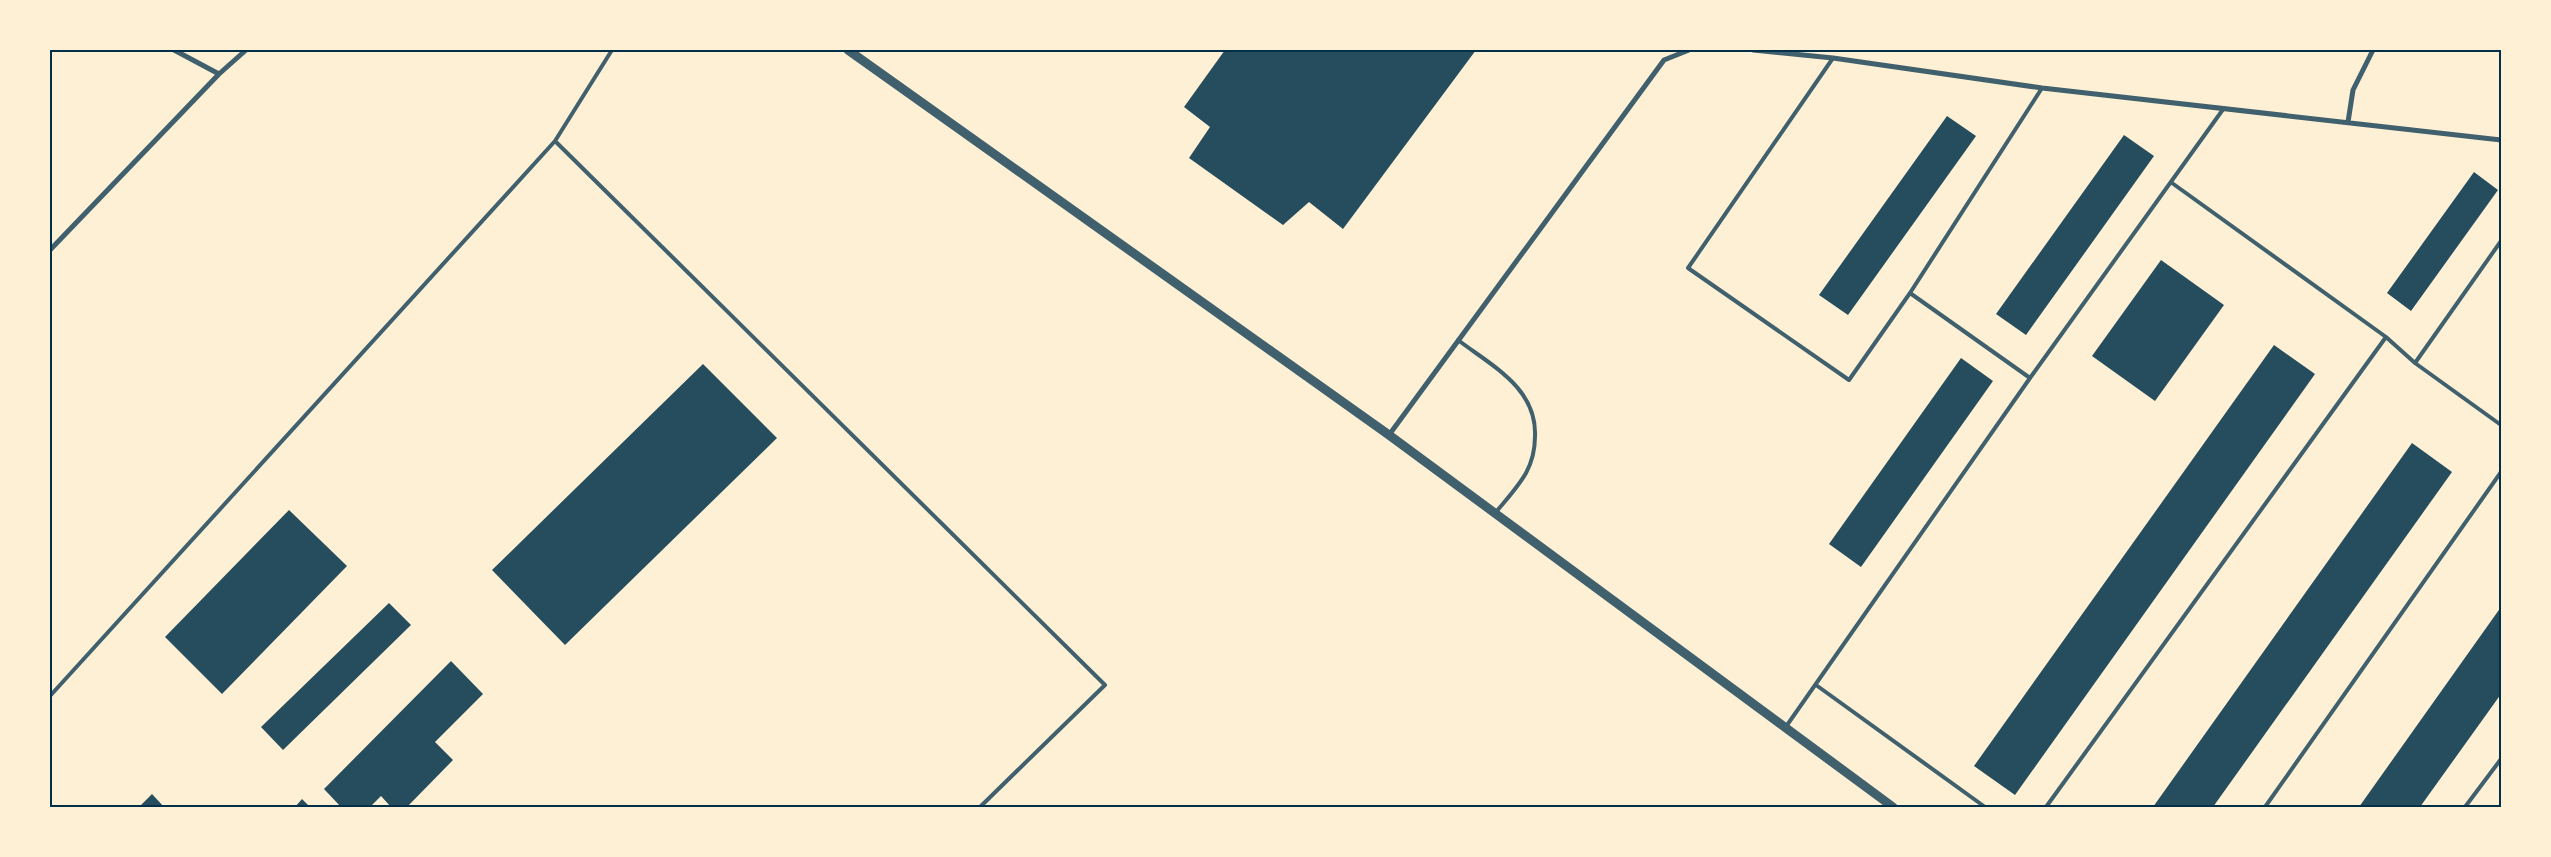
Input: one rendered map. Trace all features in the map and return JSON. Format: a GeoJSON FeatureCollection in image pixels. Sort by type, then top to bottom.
{"type":"FeatureCollection","features":[{"type":"Feature","properties":{"kind":"street"},"geometry":{"type":"LineString","coordinates":[[174,50],[220,74]]}},
{"type":"Feature","properties":{"kind":"street"},"geometry":{"type":"LineString","coordinates":[[50,250],[220,74],[246,50]]}},
{"type":"Feature","properties":{"kind":"street"},"geometry":{"type":"LineString","coordinates":[[848,50],[1389,434],[1893,807]]}},
{"type":"Feature","properties":{"kind":"street"},"geometry":{"type":"LineString","coordinates":[[1389,434],[1664,60],[1689,50]]}},
{"type":"Feature","properties":{"kind":"street"},"geometry":{"type":"LineString","coordinates":[[1753,50],[1833,58],[2042,88],[2501,140]]}},
{"type":"Feature","properties":{"kind":"street"},"geometry":{"type":"LineString","coordinates":[[2348,122],[2352,90],[2373,50]]}},
{"type":"Feature","properties":{"kind":"lane"},"geometry":{"type":"LineString","coordinates":[[50,696],[555,142],[612,50]]}},
{"type":"Feature","properties":{"kind":"lane"},"geometry":{"type":"LineString","coordinates":[[1833,58],[1688,268],[1849,380],[1910,293],[2042,88]]}},
{"type":"Feature","properties":{"kind":"lane"},"geometry":{"type":"LineString","coordinates":[[1785,728],[2030,378],[2172,183],[2224,108]]}},
{"type":"Feature","properties":{"kind":"lane"},"geometry":{"type":"LineString","coordinates":[[555,142],[1105,685],[980,807]]}},
{"type":"Feature","properties":{"kind":"lane"},"geometry":{"type":"LineString","coordinates":[[2172,183],[2386,338],[2415,363],[2501,425]]}},
{"type":"Feature","properties":{"kind":"lane"},"geometry":{"type":"LineString","coordinates":[[2415,363],[2501,242]]}},
{"type":"Feature","properties":{"kind":"lane"},"geometry":{"type":"LineString","coordinates":[[1910,293],[2030,378]]}},
{"type":"Feature","properties":{"kind":"lane"},"geometry":{"type":"LineString","coordinates":[[2046,807],[2386,338]]}},
{"type":"Feature","properties":{"kind":"lane"},"geometry":{"type":"LineString","coordinates":[[1458,340],[1516,385],[1530,402],[1535,416],[1535,443],[1532,460],[1526,473],[1495,514]]}},
{"type":"Feature","properties":{"kind":"lane"},"geometry":{"type":"LineString","coordinates":[[2265,807],[2501,472]]}},
{"type":"Feature","properties":{"kind":"lane"},"geometry":{"type":"LineString","coordinates":[[1816,685],[1985,807]]}},
{"type":"Feature","properties":{"kind":"lane"},"geometry":{"type":"LineString","coordinates":[[2465,807],[2501,759]]}},
{"type":"Feature","properties":{"kind":"building"},"geometry":{"type":"Polygon","coordinates":[[[1225,50],[1476,50],[1343,229],[1309,202],[1283,225],[1189,158],[1210,127],[1184,107],[1225,50]]]}},
{"type":"Feature","properties":{"kind":"building"},"geometry":{"type":"Polygon","coordinates":[[[1947,116],[1976,136],[1848,315],[1819,295],[1947,116]]]}},
{"type":"Feature","properties":{"kind":"building"},"geometry":{"type":"Polygon","coordinates":[[[2124,135],[2154,156],[2026,335],[1996,314],[2124,135]]]}},
{"type":"Feature","properties":{"kind":"building"},"geometry":{"type":"Polygon","coordinates":[[[2474,172],[2498,190],[2411,311],[2387,293],[2474,172]]]}},
{"type":"Feature","properties":{"kind":"building"},"geometry":{"type":"Polygon","coordinates":[[[2161,260],[2224,305],[2155,401],[2092,356],[2161,260]]]}},
{"type":"Feature","properties":{"kind":"building"},"geometry":{"type":"Polygon","coordinates":[[[2274,345],[2315,374],[2015,795],[1974,766],[2274,345]]]}},
{"type":"Feature","properties":{"kind":"building"},"geometry":{"type":"Polygon","coordinates":[[[1961,358],[1993,381],[1861,567],[1829,544],[1961,358]]]}},
{"type":"Feature","properties":{"kind":"building"},"geometry":{"type":"Polygon","coordinates":[[[703,364],[777,438],[565,645],[492,570],[703,364]]]}},
{"type":"Feature","properties":{"kind":"building"},"geometry":{"type":"Polygon","coordinates":[[[2412,443],[2452,472],[2213,807],[2153,807],[2412,443]]]}},
{"type":"Feature","properties":{"kind":"building"},"geometry":{"type":"Polygon","coordinates":[[[289,510],[347,566],[222,694],[165,637],[289,510]]]}},
{"type":"Feature","properties":{"kind":"building"},"geometry":{"type":"Polygon","coordinates":[[[389,603],[411,625],[283,750],[261,727],[389,603]]]}},
{"type":"Feature","properties":{"kind":"building"},"geometry":{"type":"Polygon","coordinates":[[[2501,607],[2501,694],[2420,807],[2359,807],[2501,607]]]}},
{"type":"Feature","properties":{"kind":"building"},"geometry":{"type":"Polygon","coordinates":[[[451,661],[483,694],[435,742],[453,760],[407,807],[391,807],[381,796],[370,807],[341,807],[324,789],[451,661]]]}},
{"type":"Feature","properties":{"kind":"building"},"geometry":{"type":"Polygon","coordinates":[[[152,794],[164,807],[139,807],[152,794]]]}},
{"type":"Feature","properties":{"kind":"building"},"geometry":{"type":"Polygon","coordinates":[[[302,799],[310,807],[295,807],[302,799]]]}}]}
